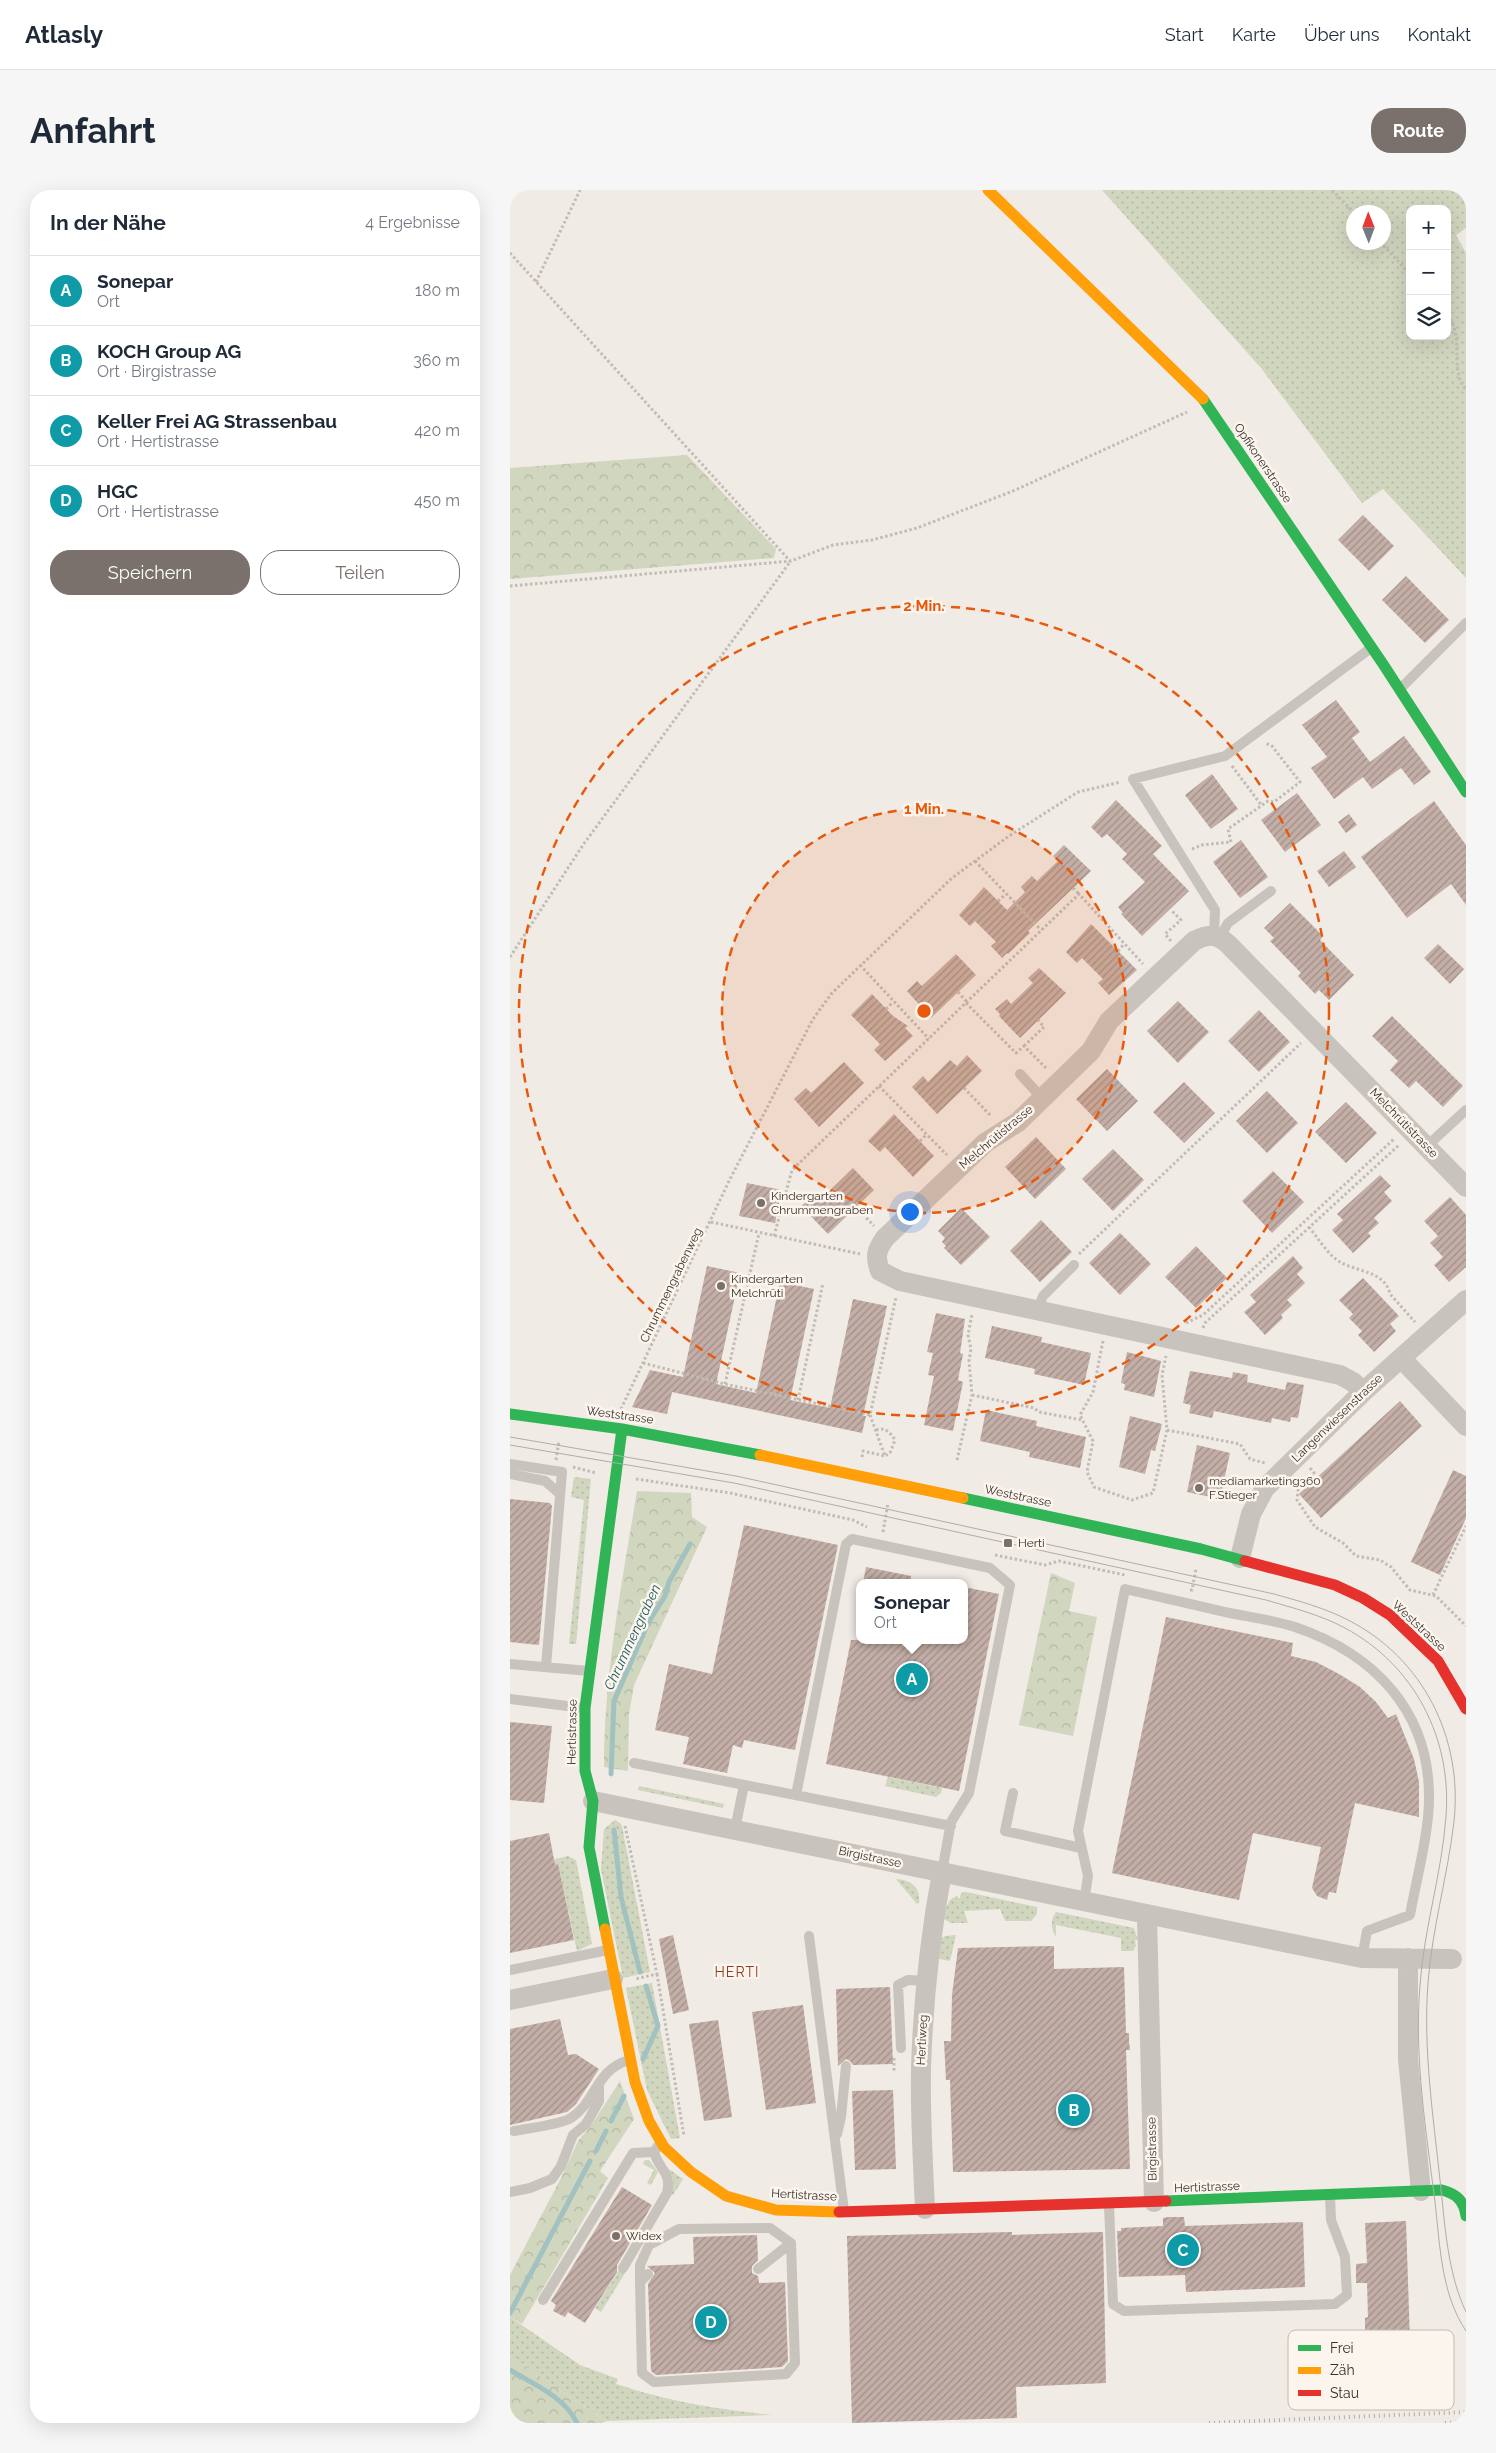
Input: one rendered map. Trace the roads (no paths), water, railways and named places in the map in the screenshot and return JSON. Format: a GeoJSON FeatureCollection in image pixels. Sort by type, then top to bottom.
{"type":"FeatureCollection","features":[{"type":"Feature","properties":{"kind":"street","name":"Opfikonerstrasse"},"geometry":{"type":"LineString","coordinates":[[988,190],[1204,400],[1463,783]]}},
{"type":"Feature","properties":{"kind":"street","name":"Melchrütistrasse"},"geometry":{"type":"LineString","coordinates":[[1038,1311],[900,1281],[880,1271],[876,1258],[877,1248],[885,1238],[985,1143],[1018,1122],[1091,1050],[1109,1021],[1194,941],[1207,935],[1217,936],[1466,1187]]}},
{"type":"Feature","properties":{"kind":"street","name":"Langenwiesenstrasse"},"geometry":{"type":"LineString","coordinates":[[1240,1558],[1250,1514],[1265,1488],[1363,1392],[1466,1300]]}},
{"type":"Feature","properties":{"kind":"street"},"geometry":{"type":"LineString","coordinates":[[1038,1311],[1340,1376],[1352,1382],[1363,1392]]}},
{"type":"Feature","properties":{"kind":"street"},"geometry":{"type":"LineString","coordinates":[[1401,1358],[1466,1426]]}},
{"type":"Feature","properties":{"kind":"street","name":"Weststrasse"},"geometry":{"type":"LineString","coordinates":[[510,1414],[622,1429],[745,1452],[1240,1558],[1335,1585],[1363,1598],[1390,1615],[1438,1661],[1466,1710]]}},
{"type":"Feature","properties":{"kind":"street","name":"Hertistrasse"},"geometry":{"type":"LineString","coordinates":[[622,1429],[588,1671],[585,1708],[585,1771],[593,1801],[589,1847],[608,1950],[623,1979],[630,2060],[634,2082],[649,2121],[661,2141],[690,2172],[726,2196],[776,2210],[844,2212],[1330,2196],[1421,2191],[1453,2192],[1462,2199],[1466,2216]]}},
{"type":"Feature","properties":{"kind":"street","name":"Birgistrasse"},"geometry":{"type":"LineString","coordinates":[[593,1801],[1147,1916],[1362,1958],[1452,1960]]}},
{"type":"Feature","properties":{"kind":"street","name":"Hertiweg"},"geometry":{"type":"LineString","coordinates":[[925,2209],[921,2070],[926,1981],[942,1872]]}},
{"type":"Feature","properties":{"kind":"street","name":"Birgistrasse"},"geometry":{"type":"LineString","coordinates":[[1147,1916],[1154,2202]]}},
{"type":"Feature","properties":{"kind":"street"},"geometry":{"type":"LineString","coordinates":[[1408,1958],[1408,2059],[1421,2191]]}},
{"type":"Feature","properties":{"kind":"street"},"geometry":{"type":"LineString","coordinates":[[510,2000],[623,1979]]}},
{"type":"Feature","properties":{"kind":"lane"},"geometry":{"type":"LineString","coordinates":[[1399,690],[1466,623]]}},
{"type":"Feature","properties":{"kind":"lane"},"geometry":{"type":"LineString","coordinates":[[1217,936],[1215,910],[1133,779],[1225,756],[1372,647]]}},
{"type":"Feature","properties":{"kind":"lane"},"geometry":{"type":"LineString","coordinates":[[1217,936],[1228,923],[1271,891]]}},
{"type":"Feature","properties":{"kind":"lane"},"geometry":{"type":"LineString","coordinates":[[1020,1074],[1042,1098]]}},
{"type":"Feature","properties":{"kind":"lane"},"geometry":{"type":"LineString","coordinates":[[1427,1146],[1466,1110]]}},
{"type":"Feature","properties":{"kind":"lane"},"geometry":{"type":"LineString","coordinates":[[1038,1311],[1042,1296],[1074,1265]]}},
{"type":"Feature","properties":{"kind":"lane"},"geometry":{"type":"LineString","coordinates":[[510,1464],[562,1472],[546,1667]]}},
{"type":"Feature","properties":{"kind":"lane"},"geometry":{"type":"LineString","coordinates":[[510,1474],[545,1481],[560,1494]]}},
{"type":"Feature","properties":{"kind":"lane"},"geometry":{"type":"LineString","coordinates":[[796,1795],[846,1544],[852,1539],[990,1568],[1010,1585],[969,1793],[951,1826],[942,1872]]}},
{"type":"Feature","properties":{"kind":"lane"},"geometry":{"type":"LineString","coordinates":[[1084,1902],[1088,1876],[1078,1832],[1125,1589],[1293,1627],[1321,1637],[1368,1665],[1390,1686],[1410,1716],[1420,1737],[1427,1766],[1429,1800],[1410,1915],[1366,1931],[1362,1958]]}},
{"type":"Feature","properties":{"kind":"lane"},"geometry":{"type":"LineString","coordinates":[[510,1664],[588,1671]]}},
{"type":"Feature","properties":{"kind":"lane"},"geometry":{"type":"LineString","coordinates":[[510,1699],[585,1708]]}},
{"type":"Feature","properties":{"kind":"lane"},"geometry":{"type":"LineString","coordinates":[[634,1763],[951,1826]]}},
{"type":"Feature","properties":{"kind":"lane"},"geometry":{"type":"LineString","coordinates":[[735,1829],[744,1785]]}},
{"type":"Feature","properties":{"kind":"lane"},"geometry":{"type":"LineString","coordinates":[[1013,1793],[1005,1831],[1081,1848]]}},
{"type":"Feature","properties":{"kind":"lane"},"geometry":{"type":"LineString","coordinates":[[809,1936],[844,2212]]}},
{"type":"Feature","properties":{"kind":"lane"},"geometry":{"type":"LineString","coordinates":[[510,1970],[608,1950]]}},
{"type":"Feature","properties":{"kind":"lane"},"geometry":{"type":"LineString","coordinates":[[901,2048],[898,1985],[908,1980],[926,1981]]}},
{"type":"Feature","properties":{"kind":"lane"},"geometry":{"type":"LineString","coordinates":[[514,2131],[569,2120],[582,2110],[611,2068],[630,2060]]}},
{"type":"Feature","properties":{"kind":"lane"},"geometry":{"type":"LineString","coordinates":[[835,2140],[841,2117],[846,2066]]}},
{"type":"Feature","properties":{"kind":"lane"},"geometry":{"type":"LineString","coordinates":[[510,2192],[530,2188],[552,2180],[561,2166],[573,2135],[586,2124],[599,2101],[599,2083]]}},
{"type":"Feature","properties":{"kind":"lane"},"geometry":{"type":"LineString","coordinates":[[623,2268],[667,2193],[670,2182],[668,2175],[657,2163],[654,2152],[661,2141]]}},
{"type":"Feature","properties":{"kind":"lane"},"geometry":{"type":"LineString","coordinates":[[543,2300],[633,2153],[654,2152]]}},
{"type":"Feature","properties":{"kind":"lane"},"geometry":{"type":"LineString","coordinates":[[1109,2204],[1113,2304],[1124,2311],[1335,2304],[1346,2295],[1345,2257],[1331,2220],[1330,2196]]}},
{"type":"Feature","properties":{"kind":"lane"},"geometry":{"type":"LineString","coordinates":[[770,2228],[776,2210]]}},
{"type":"Feature","properties":{"kind":"lane"},"geometry":{"type":"LineString","coordinates":[[770,2228],[791,2243],[795,2363],[786,2374],[654,2382],[642,2373],[640,2266],[649,2245],[680,2229],[770,2228]]}},
{"type":"Feature","properties":{"kind":"lane"},"geometry":{"type":"LineString","coordinates":[[758,2269],[791,2243]]}},
{"type":"Feature","properties":{"kind":"lane"},"geometry":{"type":"LineString","coordinates":[[640,2282],[648,2274]]}},
{"type":"Feature","properties":{"kind":"waterway","name":"Chrummengraben"},"geometry":{"type":"LineString","coordinates":[[611,1774],[614,1701],[648,1623],[665,1596],[669,1582],[690,1544]]}},
{"type":"Feature","properties":{"kind":"waterway","name":"Chrummengraben"},"geometry":{"type":"LineString","coordinates":[[614,1830],[621,1897],[640,1972]]}},
{"type":"Feature","properties":{"kind":"waterway","name":"Chrummengraben"},"geometry":{"type":"LineString","coordinates":[[643,2059],[658,2026],[646,1986]]}},
{"type":"Feature","properties":{"kind":"waterway","name":"Chrummengraben"},"geometry":{"type":"LineString","coordinates":[[611,2121],[624,2096]]}},
{"type":"Feature","properties":{"kind":"waterway","name":"Chrummengraben"},"geometry":{"type":"LineString","coordinates":[[596,2151],[606,2131]]}},
{"type":"Feature","properties":{"kind":"waterway","name":"Chrummengraben"},"geometry":{"type":"LineString","coordinates":[[510,2313],[590,2161]]}},
{"type":"Feature","properties":{"kind":"waterway"},"geometry":{"type":"LineString","coordinates":[[510,2370],[557,2398],[572,2414],[577,2423]]}},
{"type":"Feature","properties":{"kind":"tram line"},"geometry":{"type":"LineString","coordinates":[[510,1437],[736,1476],[1274,1594],[1321,1608],[1348,1620],[1374,1636],[1397,1656],[1417,1678],[1432,1704],[1444,1731],[1452,1760],[1455,1790],[1454,1821],[1430,1962],[1427,2032],[1432,2106],[1445,2231],[1455,2281],[1466,2312]]}},
{"type":"Feature","properties":{"kind":"tram line"},"geometry":{"type":"LineString","coordinates":[[510,1445],[734,1483],[1266,1600],[1336,1623],[1369,1644],[1391,1662],[1409,1683],[1424,1707],[1435,1732],[1442,1759],[1446,1787],[1444,1837],[1422,1964],[1419,2040],[1425,2121],[1440,2252],[1451,2301],[1466,2331]]}},
{"type":"Feature","properties":{"kind":"railway"},"geometry":{"type":"LineString","coordinates":[[1209,2423],[1466,2412]]}},
{"type":"Feature","properties":{"kind":"railway"},"geometry":{"type":"LineString","coordinates":[[1445,2423],[1466,2422]]}},
{"type":"Feature","properties":{"kind":"place","name":"Kindergarten Chrummengraben"},"geometry":{"type":"Point","coordinates":[761,1203]}},
{"type":"Feature","properties":{"kind":"place","name":"Kindergarten Melchrüti"},"geometry":{"type":"Point","coordinates":[721,1286]}},
{"type":"Feature","properties":{"kind":"place","name":"mediamarketing360 F.Stieger"},"geometry":{"type":"Point","coordinates":[1199,1488]}},
{"type":"Feature","properties":{"kind":"place","name":"Herti"},"geometry":{"type":"Point","coordinates":[1008,1543]}},
{"type":"Feature","properties":{"kind":"place","name":"Sonepar"},"geometry":{"type":"Point","coordinates":[912,1679]}},
{"type":"Feature","properties":{"kind":"place","name":"KOCH Group AG"},"geometry":{"type":"Point","coordinates":[1074,2110]}},
{"type":"Feature","properties":{"kind":"place","name":"Widex"},"geometry":{"type":"Point","coordinates":[616,2236]}},
{"type":"Feature","properties":{"kind":"place","name":"Keller Frei AG Strassenbau"},"geometry":{"type":"Point","coordinates":[1183,2250]}},
{"type":"Feature","properties":{"kind":"place","name":"HGC"},"geometry":{"type":"Point","coordinates":[711,2322]}},
{"type":"Feature","properties":{"kind":"district","name":"HERTI"},"geometry":{"type":"Point","coordinates":[737,1972]}}]}
